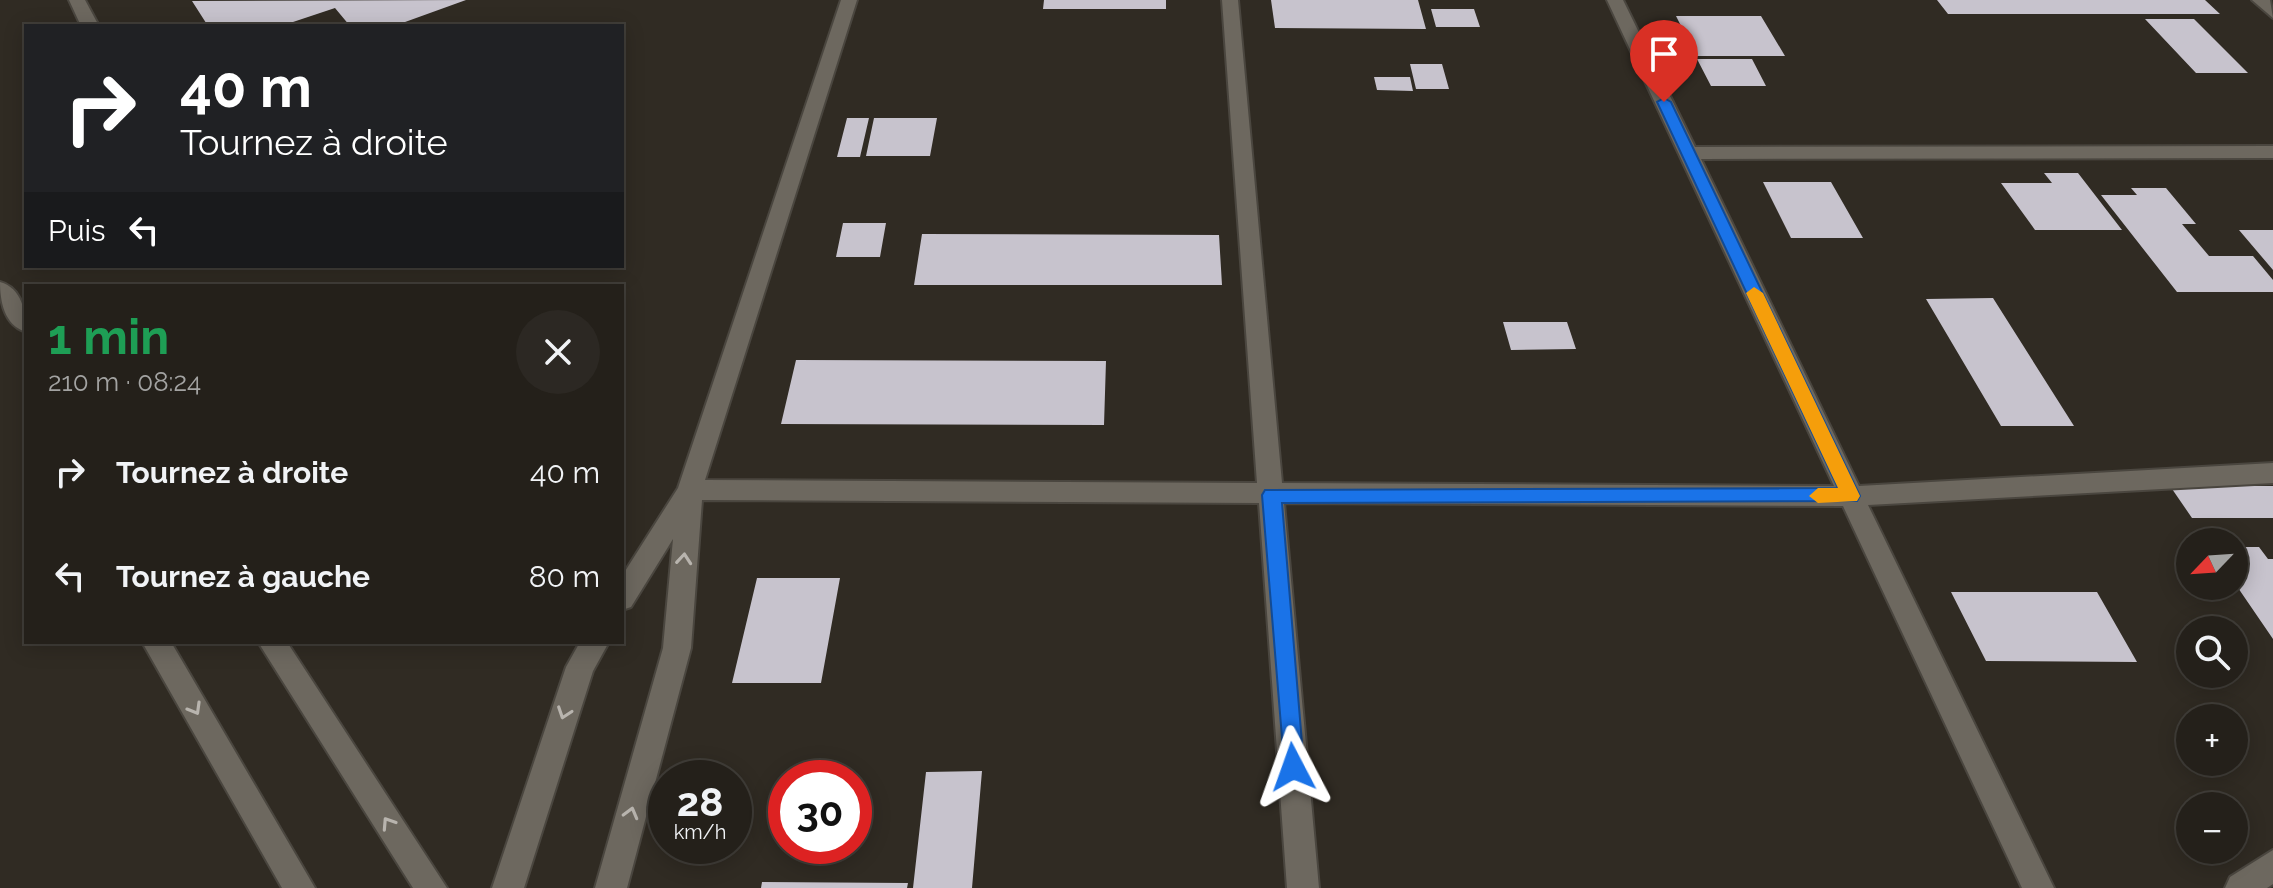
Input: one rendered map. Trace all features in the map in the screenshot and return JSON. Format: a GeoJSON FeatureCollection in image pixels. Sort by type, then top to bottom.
{"type":"FeatureCollection","features":[{"type":"Feature","properties":{"kind":"street"},"geometry":{"type":"LineString","coordinates":[[77,0],[89,24]]}},
{"type":"Feature","properties":{"kind":"street"},"geometry":{"type":"LineString","coordinates":[[611,888],[677,648],[690,490],[849,0]]}},
{"type":"Feature","properties":{"kind":"street"},"geometry":{"type":"LineString","coordinates":[[1230,0],[1303,888]]}},
{"type":"Feature","properties":{"kind":"street"},"geometry":{"type":"LineString","coordinates":[[1615,0],[2038,888]]}},
{"type":"Feature","properties":{"kind":"street"},"geometry":{"type":"LineString","coordinates":[[2260,0],[2273,13]]}},
{"type":"Feature","properties":{"kind":"street"},"geometry":{"type":"LineString","coordinates":[[1688,153],[2273,152]]}},
{"type":"Feature","properties":{"kind":"street"},"geometry":{"type":"LineString","coordinates":[[0,289],[24,321]]}},
{"type":"Feature","properties":{"kind":"street"},"geometry":{"type":"LineString","coordinates":[[690,490],[1851,496],[2273,473]]}},
{"type":"Feature","properties":{"kind":"street"},"geometry":{"type":"LineString","coordinates":[[624,596],[690,490]]}},
{"type":"Feature","properties":{"kind":"street"},"geometry":{"type":"LineString","coordinates":[[158,644],[299,888]]}},
{"type":"Feature","properties":{"kind":"street"},"geometry":{"type":"LineString","coordinates":[[273,644],[431,888]]}},
{"type":"Feature","properties":{"kind":"street"},"geometry":{"type":"LineString","coordinates":[[508,888],[580,667],[594,644]]}},
{"type":"Feature","properties":{"kind":"street"},"geometry":{"type":"LineString","coordinates":[[2241,888],[2273,865]]}},
{"type":"Feature","properties":{"kind":"building"},"geometry":{"type":"Polygon","coordinates":[[[466,0],[400,24],[348,24],[335,8],[287,24],[207,24],[192,1],[466,0]]]}},
{"type":"Feature","properties":{"kind":"building"},"geometry":{"type":"Polygon","coordinates":[[[1044,0],[1166,0],[1166,9],[1043,9],[1044,0]]]}},
{"type":"Feature","properties":{"kind":"building"},"geometry":{"type":"Polygon","coordinates":[[[1271,0],[1418,0],[1426,29],[1275,28],[1271,0]]]}},
{"type":"Feature","properties":{"kind":"building"},"geometry":{"type":"Polygon","coordinates":[[[1937,0],[2205,0],[2220,14],[1948,14],[1937,0]]]}},
{"type":"Feature","properties":{"kind":"building"},"geometry":{"type":"Polygon","coordinates":[[[1431,9],[1474,9],[1480,27],[1436,27],[1431,9]]]}},
{"type":"Feature","properties":{"kind":"building"},"geometry":{"type":"Polygon","coordinates":[[[1676,16],[1761,16],[1785,56],[1696,56],[1676,16]]]}},
{"type":"Feature","properties":{"kind":"building"},"geometry":{"type":"Polygon","coordinates":[[[2145,19],[2194,19],[2248,73],[2196,73],[2145,19]]]}},
{"type":"Feature","properties":{"kind":"building"},"geometry":{"type":"Polygon","coordinates":[[[1697,59],[1752,59],[1766,86],[1711,86],[1697,59]]]}},
{"type":"Feature","properties":{"kind":"building"},"geometry":{"type":"Polygon","coordinates":[[[1410,64],[1442,64],[1449,89],[1416,89],[1410,64]]]}},
{"type":"Feature","properties":{"kind":"building"},"geometry":{"type":"Polygon","coordinates":[[[1374,77],[1410,77],[1413,91],[1377,90],[1374,77]]]}},
{"type":"Feature","properties":{"kind":"building"},"geometry":{"type":"Polygon","coordinates":[[[847,118],[869,118],[860,157],[837,157],[847,118]]]}},
{"type":"Feature","properties":{"kind":"building"},"geometry":{"type":"Polygon","coordinates":[[[874,118],[937,118],[930,156],[866,156],[874,118]]]}},
{"type":"Feature","properties":{"kind":"building"},"geometry":{"type":"Polygon","coordinates":[[[2044,173],[2078,173],[2122,230],[2035,230],[2001,183],[2052,183],[2044,173]]]}},
{"type":"Feature","properties":{"kind":"building"},"geometry":{"type":"Polygon","coordinates":[[[1763,182],[1831,182],[1863,238],[1791,238],[1763,182]]]}},
{"type":"Feature","properties":{"kind":"building"},"geometry":{"type":"Polygon","coordinates":[[[2131,188],[2166,188],[2196,224],[2182,224],[2209,256],[2253,256],[2273,280],[2273,292],[2177,292],[2101,195],[2137,195],[2131,188]]]}},
{"type":"Feature","properties":{"kind":"building"},"geometry":{"type":"Polygon","coordinates":[[[843,223],[886,223],[880,257],[836,257],[843,223]]]}},
{"type":"Feature","properties":{"kind":"building"},"geometry":{"type":"Polygon","coordinates":[[[2239,230],[2273,230],[2273,270],[2239,230]]]}},
{"type":"Feature","properties":{"kind":"building"},"geometry":{"type":"Polygon","coordinates":[[[922,234],[1219,235],[1222,285],[914,285],[922,234]]]}},
{"type":"Feature","properties":{"kind":"building"},"geometry":{"type":"Polygon","coordinates":[[[1993,298],[2074,426],[2001,426],[1926,299],[1993,298]]]}},
{"type":"Feature","properties":{"kind":"building"},"geometry":{"type":"Polygon","coordinates":[[[1503,322],[1567,322],[1576,349],[1511,350],[1503,322]]]}},
{"type":"Feature","properties":{"kind":"building"},"geometry":{"type":"Polygon","coordinates":[[[796,360],[1106,361],[1104,425],[781,424],[796,360]]]}},
{"type":"Feature","properties":{"kind":"building"},"geometry":{"type":"Polygon","coordinates":[[[2170,486],[2273,486],[2273,518],[2192,518],[2170,486]]]}},
{"type":"Feature","properties":{"kind":"building"},"geometry":{"type":"Polygon","coordinates":[[[2248,547],[2259,547],[2268,559],[2273,559],[2273,639],[2246,600],[2248,547]]]}},
{"type":"Feature","properties":{"kind":"building"},"geometry":{"type":"Polygon","coordinates":[[[757,578],[840,578],[821,683],[732,683],[757,578]]]}},
{"type":"Feature","properties":{"kind":"building"},"geometry":{"type":"Polygon","coordinates":[[[1951,592],[2097,592],[2137,662],[1986,661],[1951,592]]]}},
{"type":"Feature","properties":{"kind":"building"},"geometry":{"type":"Polygon","coordinates":[[[982,771],[972,888],[913,888],[926,772],[982,771]]]}},
{"type":"Feature","properties":{"kind":"building"},"geometry":{"type":"Polygon","coordinates":[[[762,882],[908,883],[907,888],[761,888],[762,882]]]}},
{"type":"Feature","properties":{"kind":"slow traffic"},"geometry":{"type":"LineString","coordinates":[[1754,293],[1851,496],[1818,496]]}},
{"type":"Feature","properties":{"kind":"route"},"geometry":{"type":"LineString","coordinates":[[1293,767],[1272,495],[1851,496],[1664,102]]}}]}
